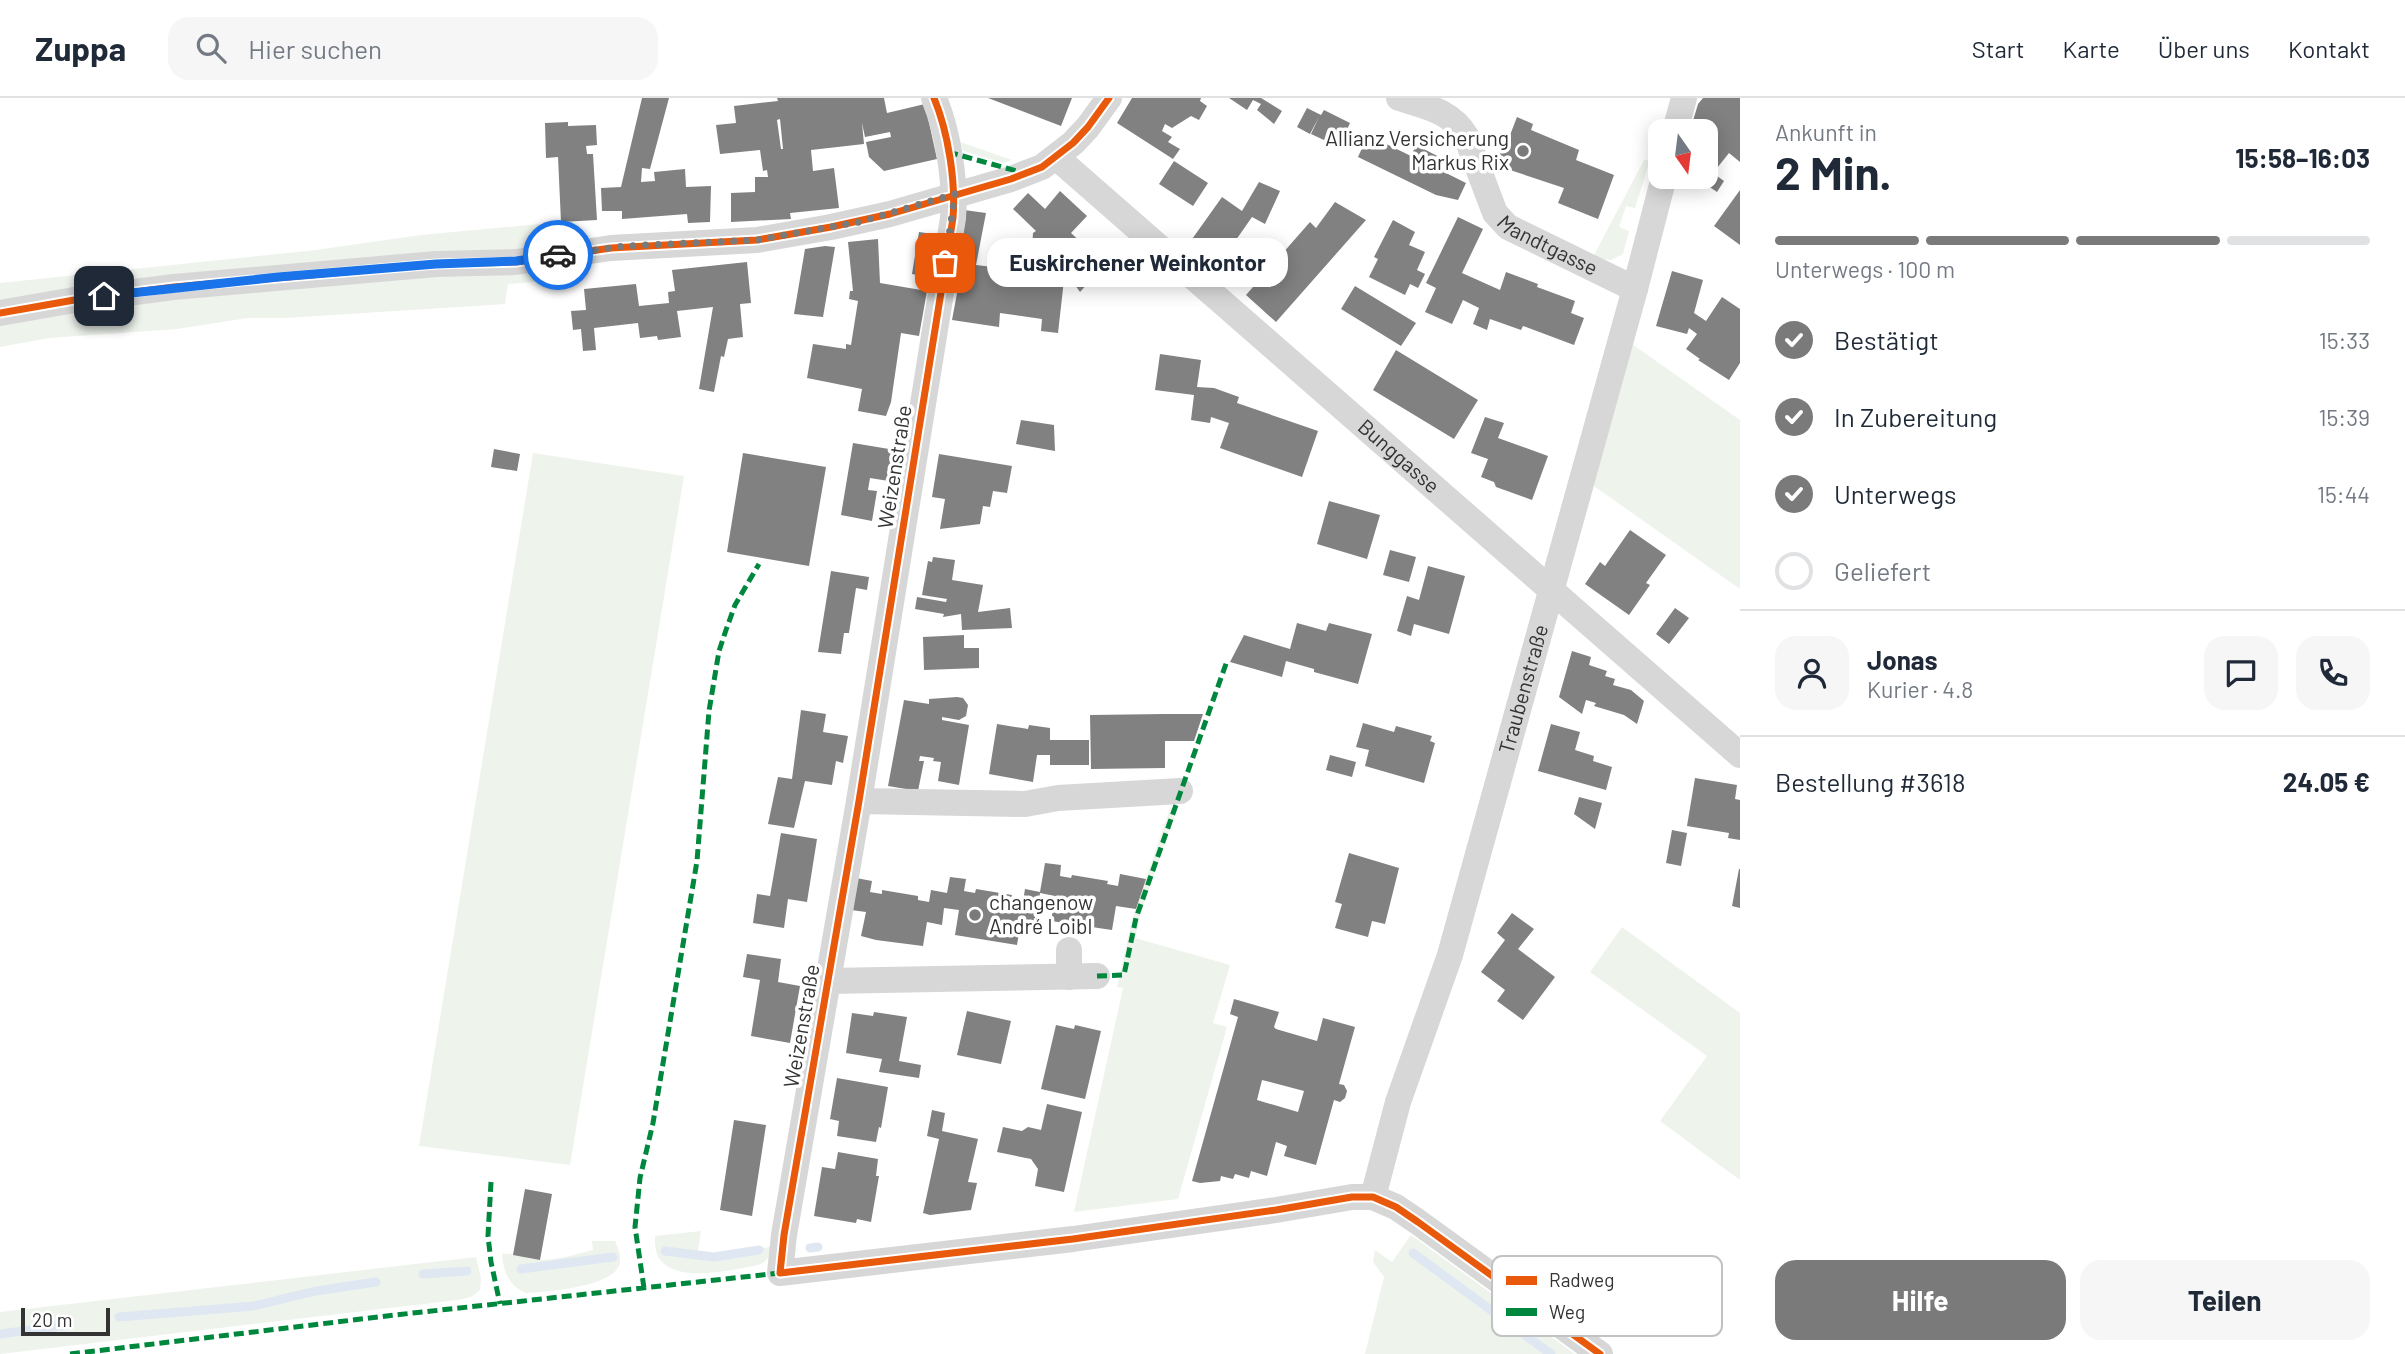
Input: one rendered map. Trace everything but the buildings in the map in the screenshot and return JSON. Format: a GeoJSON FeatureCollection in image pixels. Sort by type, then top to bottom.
{"type":"FeatureCollection","features":[{"type":"Feature","properties":{"kind":"street","name":"Weizenstraße"},"geometry":{"type":"LineString","coordinates":[[934,98],[945,137],[955,194],[859,801],[784,1235],[780,1273],[1224,1218],[1352,1197],[1373,1197]]}},
{"type":"Feature","properties":{"kind":"street"},"geometry":{"type":"LineString","coordinates":[[0,313],[174,287],[436,264],[516,261],[630,246],[757,240],[859,222],[1019,176],[1042,166],[1056,157],[1088,127],[1110,98]]}},
{"type":"Feature","properties":{"kind":"street","name":"Mandtgasse"},"geometry":{"type":"LineString","coordinates":[[1399,98],[1432,107],[1451,117],[1460,126],[1495,213],[1508,227],[1635,289]]}},
{"type":"Feature","properties":{"kind":"street"},"geometry":{"type":"LineString","coordinates":[[1678,119],[1684,98]]}},
{"type":"Feature","properties":{"kind":"street","name":"Bunggasse"},"geometry":{"type":"LineString","coordinates":[[1056,157],[1740,755]]}},
{"type":"Feature","properties":{"kind":"street","name":"Traubenstraße"},"geometry":{"type":"LineString","coordinates":[[1373,1197],[1398,1102],[1450,956],[1661,189]]}},
{"type":"Feature","properties":{"kind":"street"},"geometry":{"type":"LineString","coordinates":[[859,801],[1025,804],[1058,798],[1180,790]]}},
{"type":"Feature","properties":{"kind":"street"},"geometry":{"type":"LineString","coordinates":[[1069,950],[1069,977]]}},
{"type":"Feature","properties":{"kind":"street","name":"Weizenstraße"},"geometry":{"type":"LineString","coordinates":[[828,981],[1097,976]]}},
{"type":"Feature","properties":{"kind":"street"},"geometry":{"type":"LineString","coordinates":[[1373,1197],[1395,1206],[1492,1275]]}},
{"type":"Feature","properties":{"kind":"street"},"geometry":{"type":"LineString","coordinates":[[1575,1336],[1600,1354]]}},
{"type":"Feature","properties":{"kind":"shaded area"},"geometry":{"type":"Polygon","coordinates":[[[960,142],[1012,160],[1004,163],[963,151],[960,142]]]}},
{"type":"Feature","properties":{"kind":"shaded area"},"geometry":{"type":"Polygon","coordinates":[[[1644,160],[1648,160],[1635,208],[1626,206],[1619,227],[1629,231],[1623,254],[1611,260],[1592,259],[1644,160]]]}},
{"type":"Feature","properties":{"kind":"shaded area"},"geometry":{"type":"Polygon","coordinates":[[[561,222],[563,241],[515,250],[460,252],[0,303],[0,283],[316,250],[421,235],[561,222]]]}},
{"type":"Feature","properties":{"kind":"shaded area"},"geometry":{"type":"Polygon","coordinates":[[[558,268],[560,280],[508,284],[505,304],[248,318],[177,329],[49,338],[0,347],[0,321],[429,271],[471,276],[558,268]]]}},
{"type":"Feature","properties":{"kind":"shaded area"},"geometry":{"type":"Polygon","coordinates":[[[1629,342],[1740,420],[1740,589],[1591,484],[1629,342]]]}},
{"type":"Feature","properties":{"kind":"shaded area"},"geometry":{"type":"Polygon","coordinates":[[[533,453],[684,476],[570,1165],[419,1146],[533,453]]]}},
{"type":"Feature","properties":{"kind":"shaded area"},"geometry":{"type":"Polygon","coordinates":[[[1170,808],[1177,808],[1140,915],[1135,938],[1230,965],[1213,1023],[1227,1027],[1178,1199],[1074,1212],[1123,988],[1117,987],[1132,920],[1170,808]]]}},
{"type":"Feature","properties":{"kind":"shaded area"},"geometry":{"type":"Polygon","coordinates":[[[1622,927],[1740,1013],[1740,1180],[1660,1121],[1707,1056],[1590,972],[1622,927]]]}},
{"type":"Feature","properties":{"kind":"shaded area"},"geometry":{"type":"Polygon","coordinates":[[[701,1231],[697,1256],[771,1247],[769,1255],[764,1262],[755,1266],[704,1273],[678,1271],[659,1258],[655,1236],[701,1231]]]}},
{"type":"Feature","properties":{"kind":"shaded area"},"geometry":{"type":"Polygon","coordinates":[[[1411,1235],[1492,1294],[1492,1336],[1550,1336],[1575,1354],[1365,1354],[1384,1277],[1373,1262],[1375,1250],[1392,1262],[1411,1235]]]}},
{"type":"Feature","properties":{"kind":"shaded area"},"geometry":{"type":"Polygon","coordinates":[[[592,1241],[615,1241],[620,1257],[616,1270],[594,1283],[526,1293],[511,1282],[504,1266],[502,1254],[541,1260],[554,1259],[593,1250],[592,1241]]]}},
{"type":"Feature","properties":{"kind":"shaded area"},"geometry":{"type":"Polygon","coordinates":[[[476,1257],[481,1279],[480,1290],[471,1297],[458,1300],[0,1354],[0,1312],[476,1257]]]}},
{"type":"Feature","properties":{"kind":"waterway"},"geometry":{"type":"LineString","coordinates":[[810,1248],[818,1247]]}},
{"type":"Feature","properties":{"kind":"waterway"},"geometry":{"type":"LineString","coordinates":[[665,1251],[714,1257],[759,1250]]}},
{"type":"Feature","properties":{"kind":"waterway"},"geometry":{"type":"LineString","coordinates":[[1413,1253],[1492,1311]]}},
{"type":"Feature","properties":{"kind":"waterway"},"geometry":{"type":"LineString","coordinates":[[521,1269],[613,1257]]}},
{"type":"Feature","properties":{"kind":"waterway"},"geometry":{"type":"LineString","coordinates":[[423,1274],[467,1271]]}},
{"type":"Feature","properties":{"kind":"waterway"},"geometry":{"type":"LineString","coordinates":[[119,1317],[254,1306],[316,1291],[376,1282]]}},
{"type":"Feature","properties":{"kind":"waterway"},"geometry":{"type":"LineString","coordinates":[[0,1334],[68,1325]]}},
{"type":"Feature","properties":{"kind":"waterway"},"geometry":{"type":"LineString","coordinates":[[1526,1336],[1551,1354]]}},
{"type":"Feature","properties":{"kind":"marked path"},"geometry":{"type":"LineString","coordinates":[[948,152],[1024,173]]}},
{"type":"Feature","properties":{"kind":"marked path"},"geometry":{"type":"LineString","coordinates":[[644,1288],[635,1227],[640,1178],[653,1123],[697,861],[709,711],[719,651],[726,630],[735,605],[759,564]]}},
{"type":"Feature","properties":{"kind":"marked path"},"geometry":{"type":"LineString","coordinates":[[1097,976],[1124,975],[1136,918],[1227,661]]}},
{"type":"Feature","properties":{"kind":"marked path"},"geometry":{"type":"LineString","coordinates":[[491,1182],[488,1236],[500,1304]]}},
{"type":"Feature","properties":{"kind":"marked path"},"geometry":{"type":"LineString","coordinates":[[70,1354],[780,1273]]}},
{"type":"Feature","properties":{"kind":"cycle path"},"geometry":{"type":"LineString","coordinates":[[934,98],[950,157],[953,218],[859,801],[784,1235],[780,1273],[1073,1239],[1352,1197],[1373,1197],[1396,1207],[1492,1276]]}},
{"type":"Feature","properties":{"kind":"cycle path"},"geometry":{"type":"LineString","coordinates":[[0,313],[174,287],[436,264],[516,262],[611,248],[757,240],[831,227],[890,214],[1011,179],[1042,167],[1073,143],[1109,98]]}},
{"type":"Feature","properties":{"kind":"cycle path"},"geometry":{"type":"LineString","coordinates":[[1575,1336],[1600,1354]]}},
{"type":"Feature","properties":{"kind":"way so far"},"geometry":{"type":"LineString","coordinates":[[558,255],[625,246],[757,240],[859,222],[955,194],[945,263]]}},
{"type":"Feature","properties":{"kind":"place","name":"Allianz Versicherung Markus Rix"},"geometry":{"type":"Point","coordinates":[1523,151]}},
{"type":"Feature","properties":{"kind":"place","name":"Euskirchener Weinkontor"},"geometry":{"type":"Point","coordinates":[945,263]}},
{"type":"Feature","properties":{"kind":"place","name":"changenow André Loibl"},"geometry":{"type":"Point","coordinates":[975,915]}},
{"type":"Feature","properties":{"kind":"route"},"geometry":{"type":"LineString","coordinates":[[104,296],[278,277],[436,264],[516,261],[558,255]]}}]}
